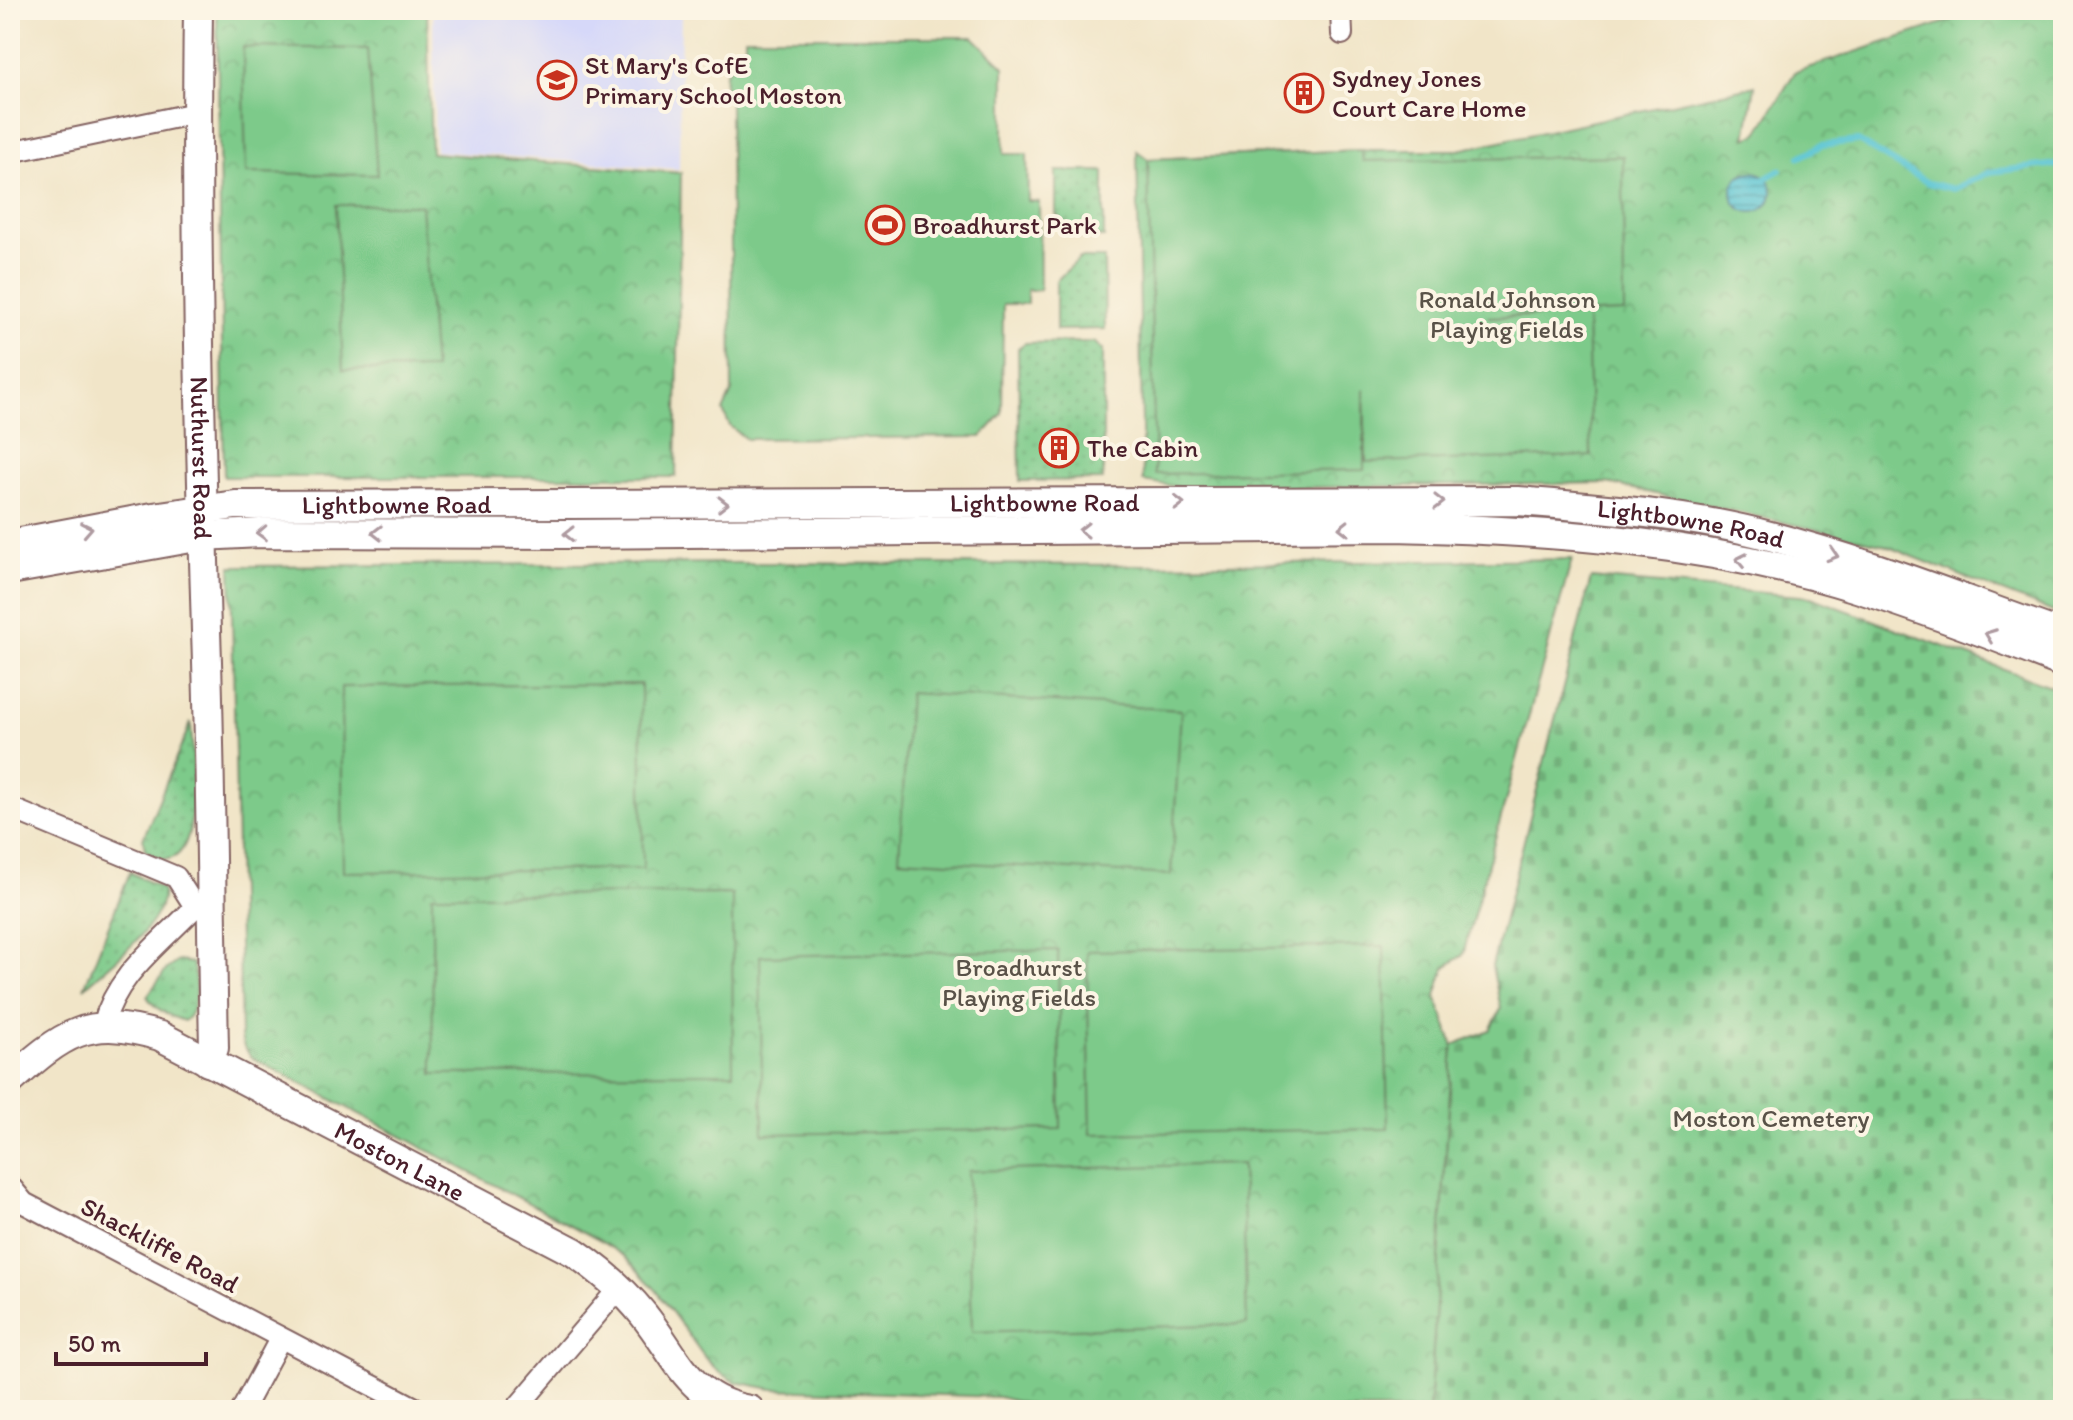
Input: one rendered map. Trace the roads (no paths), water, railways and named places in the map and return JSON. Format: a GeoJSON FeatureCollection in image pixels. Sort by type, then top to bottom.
{"type":"FeatureCollection","features":[{"type":"Feature","properties":{"kind":"main road","name":"Nuthurst Road"},"geometry":{"type":"LineString","coordinates":[[198,10],[196,113],[206,631],[202,905],[214,1048],[208,1062]]}},
{"type":"Feature","properties":{"kind":"main road","name":"Lightbowne Road"},"geometry":{"type":"LineString","coordinates":[[10,570],[202,523],[235,505],[1518,501],[1647,513],[1768,535],[1894,574],[2063,635]]}},
{"type":"Feature","properties":{"kind":"main road","name":"Lightbowne Road"},"geometry":{"type":"LineString","coordinates":[[10,544],[202,523],[286,532],[569,534],[1393,527],[1494,529],[1665,546],[1743,560],[1855,588],[2063,663]]}},
{"type":"Feature","properties":{"kind":"main road","name":"Moston Lane"},"geometry":{"type":"LineString","coordinates":[[10,1081],[47,1048],[74,1033],[103,1026],[133,1028],[160,1036],[574,1252],[620,1287],[710,1404],[750,1410]]}},
{"type":"Feature","properties":{"kind":"street"},"geometry":{"type":"LineString","coordinates":[[1341,10],[1342,34]]}},
{"type":"Feature","properties":{"kind":"street"},"geometry":{"type":"LineString","coordinates":[[10,152],[196,113]]}},
{"type":"Feature","properties":{"kind":"street"},"geometry":{"type":"LineString","coordinates":[[10,808],[176,877],[202,905],[139,962],[120,985],[108,1007],[103,1026]]}},
{"type":"Feature","properties":{"kind":"street","name":"Shackliffe Road"},"geometry":{"type":"LineString","coordinates":[[10,1186],[24,1203],[419,1410]]}},
{"type":"Feature","properties":{"kind":"street"},"geometry":{"type":"LineString","coordinates":[[515,1410],[620,1287]]}},
{"type":"Feature","properties":{"kind":"street"},"geometry":{"type":"LineString","coordinates":[[242,1410],[280,1339]]}},
{"type":"Feature","properties":{"kind":"water"},"geometry":{"type":"Polygon","coordinates":[[[1752,172],[1766,178],[1772,192],[1766,206],[1752,212],[1738,206],[1732,192],[1738,178],[1752,172]]]}},
{"type":"Feature","properties":{"kind":"waterway"},"geometry":{"type":"LineString","coordinates":[[1800,157],[1822,145],[1858,141],[1928,183],[1954,189],[1990,172],[2063,166]]}},
{"type":"Feature","properties":{"kind":"waterway"},"geometry":{"type":"LineString","coordinates":[[1766,178],[1780,170]]}},
{"type":"Feature","properties":{"kind":"place","name":"St Mary's CofE Primary School Moston"},"geometry":{"type":"Point","coordinates":[557,80]}},
{"type":"Feature","properties":{"kind":"place","name":"Sydney Jones Court Care Home"},"geometry":{"type":"Point","coordinates":[1304,93]}},
{"type":"Feature","properties":{"kind":"place","name":"Broadhurst Park"},"geometry":{"type":"Point","coordinates":[885,225]}},
{"type":"Feature","properties":{"kind":"place","name":"The Cabin"},"geometry":{"type":"Point","coordinates":[1059,448]}},
{"type":"Feature","properties":{"kind":"park label","name":"Ronald Johnson Playing Fields"},"geometry":{"type":"Point","coordinates":[1507,314]}},
{"type":"Feature","properties":{"kind":"park label","name":"Broadhurst Playing Fields"},"geometry":{"type":"Point","coordinates":[1019,982]}},
{"type":"Feature","properties":{"kind":"park label","name":"Moston Cemetery"},"geometry":{"type":"Point","coordinates":[1771,1118]}}]}
